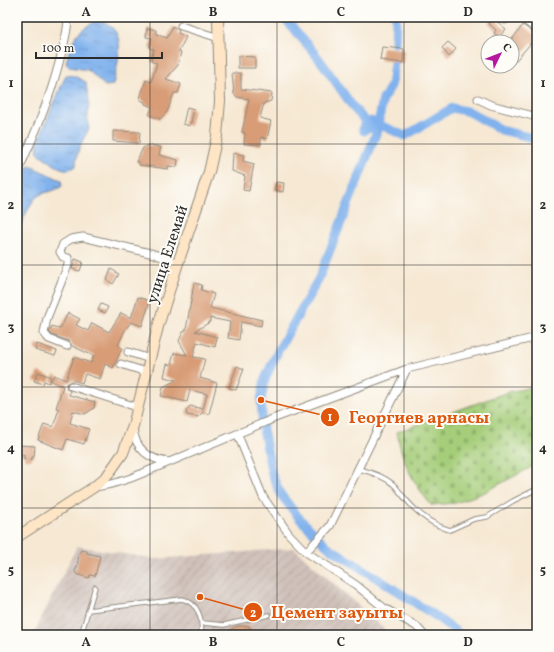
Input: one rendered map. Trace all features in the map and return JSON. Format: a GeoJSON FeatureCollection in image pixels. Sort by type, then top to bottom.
{"type":"FeatureCollection","features":[{"type":"Feature","properties":{"kind":"street"},"geometry":{"type":"LineString","coordinates":[[17,173],[37,131],[51,93],[68,29],[68,17]]}},
{"type":"Feature","properties":{"kind":"street","name":"улица Елемай"},"geometry":{"type":"LineString","coordinates":[[17,536],[94,487],[107,476],[123,453],[178,263],[209,172],[217,136],[220,101],[218,17]]}},
{"type":"Feature","properties":{"kind":"street"},"geometry":{"type":"LineString","coordinates":[[521,17],[537,30]]}},
{"type":"Feature","properties":{"kind":"street"},"geometry":{"type":"LineString","coordinates":[[181,26],[219,38]]}},
{"type":"Feature","properties":{"kind":"street"},"geometry":{"type":"LineString","coordinates":[[478,99],[491,105],[537,117]]}},
{"type":"Feature","properties":{"kind":"street"},"geometry":{"type":"LineString","coordinates":[[67,346],[49,339],[44,333],[46,318],[68,265],[68,258],[63,257],[60,252],[63,244],[71,239],[83,237],[154,254],[178,263]]}},
{"type":"Feature","properties":{"kind":"street"},"geometry":{"type":"LineString","coordinates":[[94,487],[112,484],[172,462],[275,418],[407,369],[537,337]]}},
{"type":"Feature","properties":{"kind":"street"},"geometry":{"type":"LineString","coordinates":[[128,352],[150,359]]}},
{"type":"Feature","properties":{"kind":"street"},"geometry":{"type":"LineString","coordinates":[[121,364],[146,372]]}},
{"type":"Feature","properties":{"kind":"street"},"geometry":{"type":"LineString","coordinates":[[308,550],[330,526],[407,369]]}},
{"type":"Feature","properties":{"kind":"street"},"geometry":{"type":"LineString","coordinates":[[71,386],[137,407]]}},
{"type":"Feature","properties":{"kind":"street"},"geometry":{"type":"LineString","coordinates":[[132,426],[134,434],[143,452],[161,461],[172,462]]}},
{"type":"Feature","properties":{"kind":"street"},"geometry":{"type":"LineString","coordinates":[[238,435],[263,498],[290,534],[308,550],[356,585],[384,608],[416,626],[424,635]]}},
{"type":"Feature","properties":{"kind":"lane"},"geometry":{"type":"LineString","coordinates":[[358,468],[387,480],[394,485],[412,506],[425,517],[439,527],[450,530],[474,519],[487,517],[513,501],[537,490]]}},
{"type":"Feature","properties":{"kind":"lane"},"geometry":{"type":"LineString","coordinates":[[81,635],[94,587]]}},
{"type":"Feature","properties":{"kind":"lane"},"geometry":{"type":"LineString","coordinates":[[88,610],[182,599],[190,601],[198,611],[202,623],[201,635]]}},
{"type":"Feature","properties":{"kind":"lane"},"geometry":{"type":"LineString","coordinates":[[202,623],[224,624],[269,614]]}},
{"type":"Feature","properties":{"kind":"shaded area"},"geometry":{"type":"Polygon","coordinates":[[[77,546],[155,559],[294,548],[391,635],[33,635],[77,546]]]}},
{"type":"Feature","properties":{"kind":"green space"},"geometry":{"type":"Polygon","coordinates":[[[537,387],[537,464],[485,492],[456,503],[431,505],[418,488],[409,471],[402,453],[397,432],[508,392],[537,387]]]}},
{"type":"Feature","properties":{"kind":"water"},"geometry":{"type":"Polygon","coordinates":[[[99,20],[110,26],[115,31],[118,38],[119,54],[113,85],[105,86],[88,70],[69,67],[66,64],[72,42],[85,27],[99,20]]]}},
{"type":"Feature","properties":{"kind":"water"},"geometry":{"type":"Polygon","coordinates":[[[66,75],[74,76],[86,82],[89,96],[89,129],[78,151],[76,166],[71,169],[56,166],[38,153],[37,143],[66,75]]]}},
{"type":"Feature","properties":{"kind":"water"},"geometry":{"type":"Polygon","coordinates":[[[30,166],[61,180],[62,186],[38,196],[30,206],[20,226],[17,225],[17,186],[25,168],[30,166]]]}},
{"type":"Feature","properties":{"kind":"building"},"geometry":{"type":"Polygon","coordinates":[[[493,18],[506,29],[502,34],[495,34],[494,33],[496,30],[488,23],[493,18]]]}},
{"type":"Feature","properties":{"kind":"building"},"geometry":{"type":"Polygon","coordinates":[[[523,25],[537,35],[537,48],[531,43],[520,56],[520,34],[516,34],[523,25]]]}},
{"type":"Feature","properties":{"kind":"building"},"geometry":{"type":"Polygon","coordinates":[[[173,26],[179,31],[178,33],[186,37],[179,51],[181,52],[178,65],[166,79],[181,84],[178,93],[174,93],[167,112],[160,119],[149,115],[152,107],[140,100],[146,80],[151,82],[157,63],[152,62],[151,59],[154,49],[149,48],[152,38],[146,37],[147,28],[156,30],[156,34],[167,38],[173,26]]]}},
{"type":"Feature","properties":{"kind":"building"},"geometry":{"type":"Polygon","coordinates":[[[448,42],[456,49],[449,57],[442,48],[448,42]]]}},
{"type":"Feature","properties":{"kind":"building"},"geometry":{"type":"Polygon","coordinates":[[[382,47],[404,49],[403,63],[380,60],[382,47]]]}},
{"type":"Feature","properties":{"kind":"building"},"geometry":{"type":"Polygon","coordinates":[[[238,56],[255,57],[255,68],[238,68],[238,56]]]}},
{"type":"Feature","properties":{"kind":"building"},"geometry":{"type":"Polygon","coordinates":[[[232,73],[241,73],[241,89],[272,93],[271,101],[264,103],[260,118],[271,121],[267,139],[261,137],[261,145],[244,144],[245,133],[242,132],[249,99],[237,97],[234,94],[232,73]]]}},
{"type":"Feature","properties":{"kind":"building"},"geometry":{"type":"Polygon","coordinates":[[[187,107],[194,109],[190,126],[183,124],[187,107]]]}},
{"type":"Feature","properties":{"kind":"building"},"geometry":{"type":"Polygon","coordinates":[[[113,131],[140,132],[139,143],[113,141],[113,131]]]}},
{"type":"Feature","properties":{"kind":"building"},"geometry":{"type":"Polygon","coordinates":[[[148,145],[161,147],[159,155],[178,160],[177,167],[168,166],[168,169],[139,165],[139,162],[136,162],[143,148],[148,145]]]}},
{"type":"Feature","properties":{"kind":"building"},"geometry":{"type":"Polygon","coordinates":[[[233,153],[244,155],[243,161],[254,164],[249,191],[243,190],[245,176],[232,171],[233,153]]]}},
{"type":"Feature","properties":{"kind":"building"},"geometry":{"type":"Polygon","coordinates":[[[276,182],[284,183],[283,192],[274,190],[276,182]]]}},
{"type":"Feature","properties":{"kind":"building"},"geometry":{"type":"Polygon","coordinates":[[[75,259],[83,262],[80,271],[72,269],[75,259]]]}},
{"type":"Feature","properties":{"kind":"building"},"geometry":{"type":"Polygon","coordinates":[[[111,269],[119,274],[113,284],[107,280],[111,269]]]}},
{"type":"Feature","properties":{"kind":"building"},"geometry":{"type":"Polygon","coordinates":[[[194,283],[202,285],[201,290],[214,294],[210,308],[262,320],[261,326],[241,322],[239,340],[228,338],[230,322],[210,318],[210,322],[195,331],[217,337],[215,347],[197,342],[193,357],[205,359],[200,378],[217,383],[209,414],[203,412],[198,417],[187,415],[186,411],[190,406],[203,409],[207,394],[190,390],[187,402],[161,396],[163,387],[176,380],[164,377],[167,364],[171,365],[174,353],[187,355],[179,341],[183,332],[186,330],[194,283]]]}},
{"type":"Feature","properties":{"kind":"building"},"geometry":{"type":"Polygon","coordinates":[[[138,297],[150,301],[142,326],[131,322],[125,330],[118,345],[122,348],[113,368],[105,364],[100,379],[85,374],[82,383],[73,380],[66,384],[67,389],[70,391],[69,395],[95,402],[94,408],[85,414],[73,411],[70,423],[89,429],[84,444],[67,439],[63,450],[38,440],[44,424],[53,427],[59,409],[56,408],[63,386],[51,381],[54,375],[66,380],[74,357],[91,363],[94,356],[72,346],[69,341],[52,335],[49,332],[52,326],[60,329],[68,313],[80,319],[76,325],[88,331],[92,323],[109,332],[121,313],[131,318],[138,297]]]}},
{"type":"Feature","properties":{"kind":"building"},"geometry":{"type":"Polygon","coordinates":[[[101,304],[108,307],[105,313],[98,310],[101,304]]]}},
{"type":"Feature","properties":{"kind":"building"},"geometry":{"type":"Polygon","coordinates":[[[37,344],[57,351],[55,356],[35,350],[37,344]]]}},
{"type":"Feature","properties":{"kind":"building"},"geometry":{"type":"Polygon","coordinates":[[[237,366],[244,369],[236,390],[229,388],[237,366]]]}},
{"type":"Feature","properties":{"kind":"building"},"geometry":{"type":"Polygon","coordinates":[[[38,372],[51,377],[49,383],[44,381],[43,384],[34,381],[38,372]]]}},
{"type":"Feature","properties":{"kind":"building"},"geometry":{"type":"Polygon","coordinates":[[[17,445],[35,446],[34,457],[32,457],[32,460],[24,459],[24,455],[17,455],[17,445]]]}},
{"type":"Feature","properties":{"kind":"building"},"geometry":{"type":"Polygon","coordinates":[[[81,550],[100,556],[95,576],[90,575],[89,578],[76,574],[75,571],[81,550]]]}},
{"type":"Feature","properties":{"kind":"building"},"geometry":{"type":"Polygon","coordinates":[[[238,626],[249,626],[253,635],[219,635],[238,626]]]}},
{"type":"Feature","properties":{"kind":"waterway"},"geometry":{"type":"LineString","coordinates":[[284,17],[320,60],[353,107],[371,128]]}},
{"type":"Feature","properties":{"kind":"waterway"},"geometry":{"type":"LineString","coordinates":[[395,43],[396,17]]}},
{"type":"Feature","properties":{"kind":"waterway"},"geometry":{"type":"LineString","coordinates":[[394,63],[391,86],[383,99],[376,134],[319,278],[279,349],[265,379],[261,400],[263,429],[272,475],[281,495],[300,519],[327,546],[434,615],[461,635]]}},
{"type":"Feature","properties":{"kind":"waterway"},"geometry":{"type":"LineString","coordinates":[[364,131],[363,128],[371,121],[405,136],[452,108],[470,112],[501,130],[537,139]]}},
{"type":"Feature","properties":{"kind":"place","name":"Георгиев арнасы"},"geometry":{"type":"Point","coordinates":[261,400]}},
{"type":"Feature","properties":{"kind":"place","name":"Цемент зауыты"},"geometry":{"type":"Point","coordinates":[200,597]}}]}
